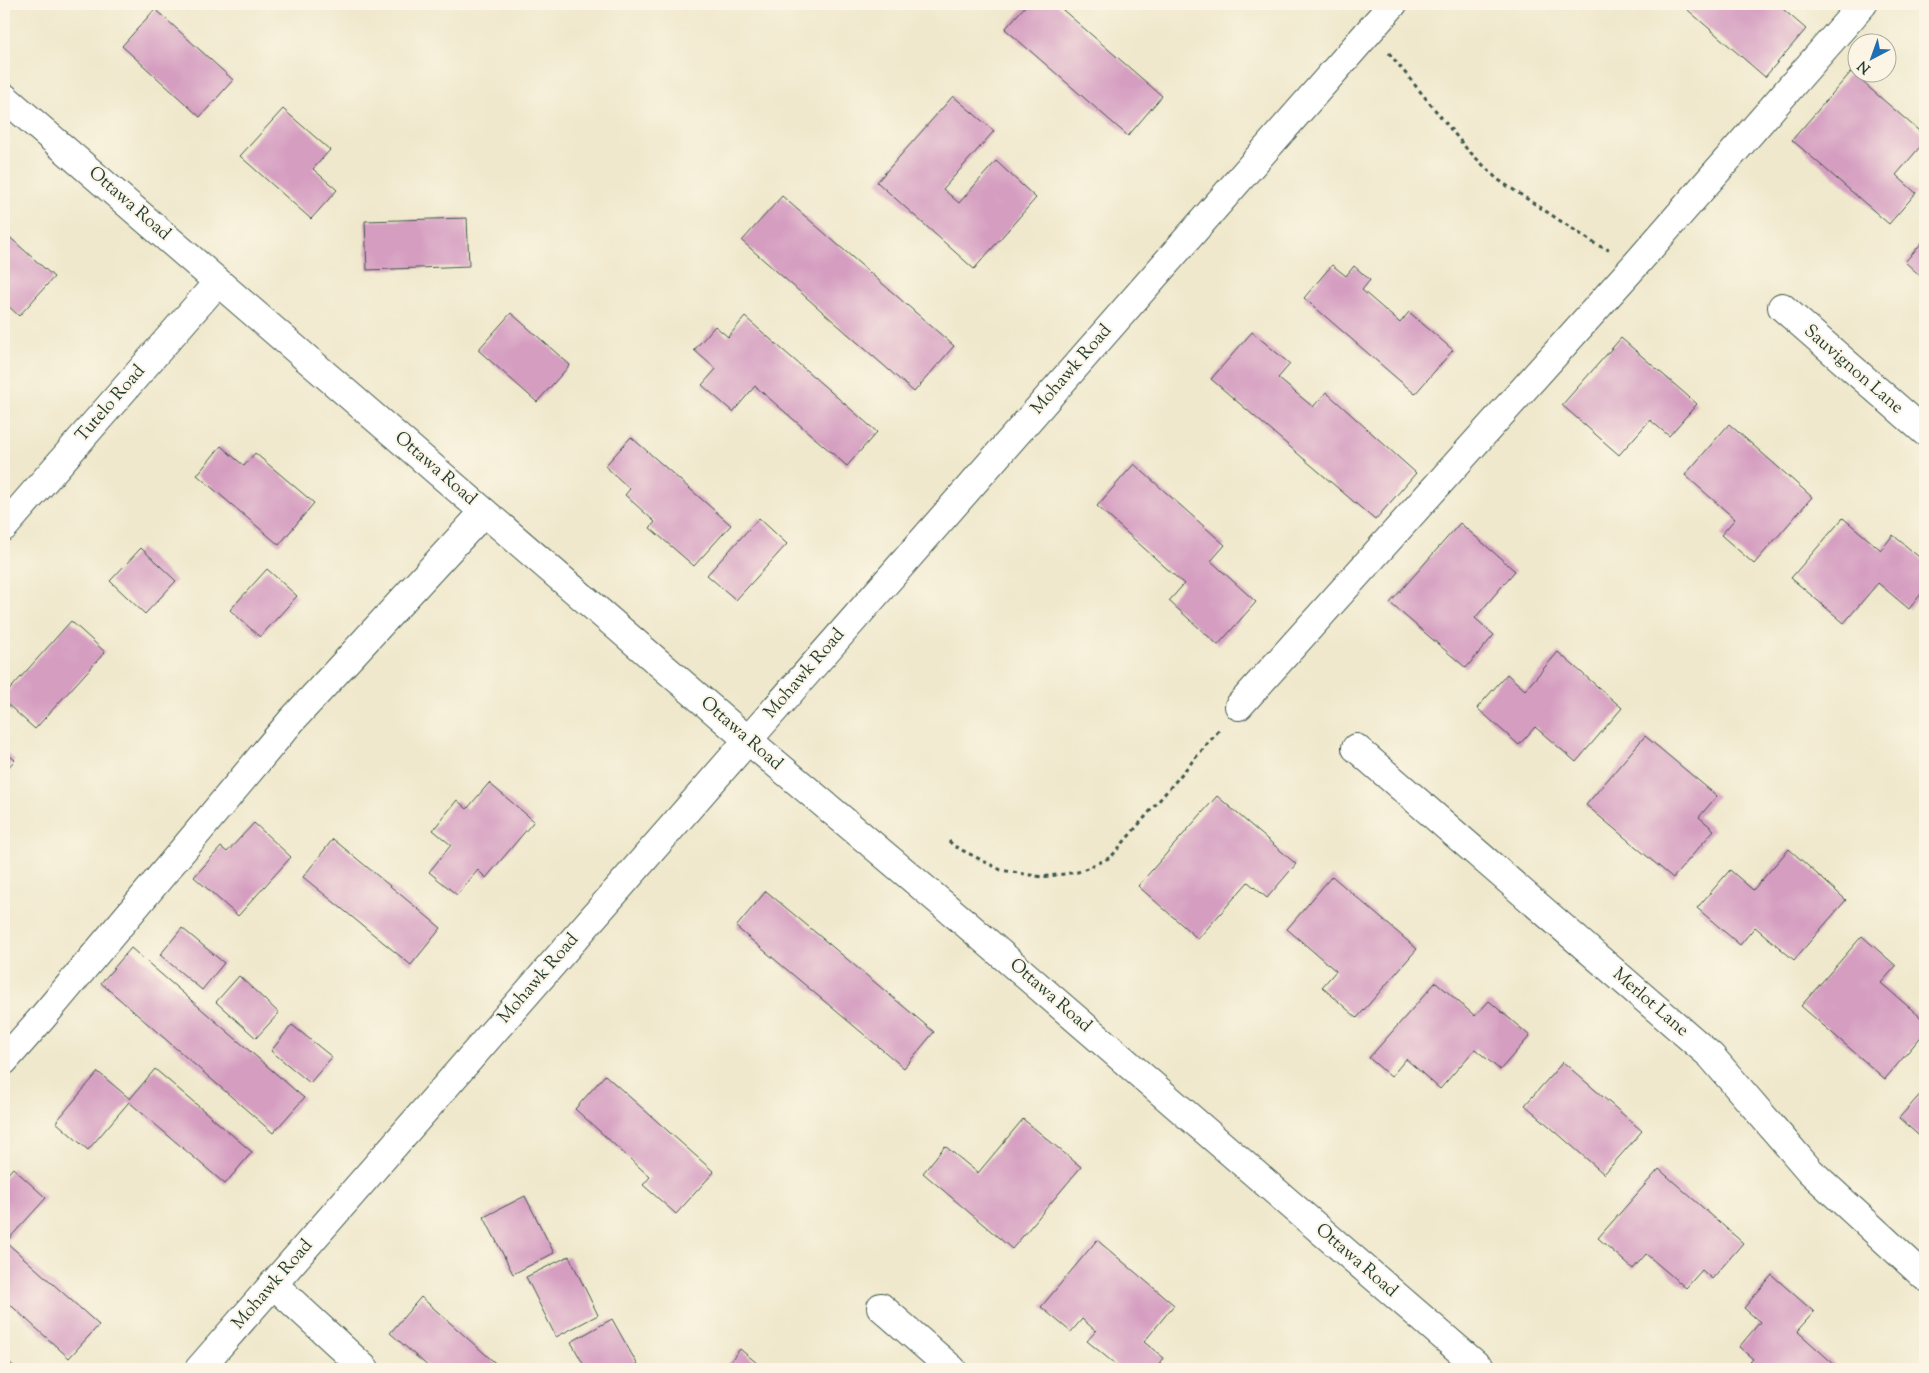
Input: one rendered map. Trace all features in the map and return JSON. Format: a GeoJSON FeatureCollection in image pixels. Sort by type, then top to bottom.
{"type":"FeatureCollection","features":[{"type":"Feature","properties":{"kind":"street","name":"Mohawk Road"},"geometry":{"type":"LineString","coordinates":[[212,1365],[274,1284],[1393,4]]}},
{"type":"Feature","properties":{"kind":"street"},"geometry":{"type":"LineString","coordinates":[[1239,706],[1637,263],[1863,4]]}},
{"type":"Feature","properties":{"kind":"street","name":"Ottawa Road"},"geometry":{"type":"LineString","coordinates":[[4,96],[748,740],[964,922],[1481,1369]]}},
{"type":"Feature","properties":{"kind":"street","name":"Tutelo Road"},"geometry":{"type":"LineString","coordinates":[[4,527],[218,282]]}},
{"type":"Feature","properties":{"kind":"street","name":"Sauvignon Lane"},"geometry":{"type":"LineString","coordinates":[[1782,307],[1925,432]]}},
{"type":"Feature","properties":{"kind":"street"},"geometry":{"type":"LineString","coordinates":[[4,1061],[292,720],[484,512]]}},
{"type":"Feature","properties":{"kind":"street","name":"Merlot Lane"},"geometry":{"type":"LineString","coordinates":[[1356,748],[1711,1056],[1810,1171],[1925,1277]]}},
{"type":"Feature","properties":{"kind":"street"},"geometry":{"type":"LineString","coordinates":[[274,1284],[365,1369]]}},
{"type":"Feature","properties":{"kind":"street"},"geometry":{"type":"LineString","coordinates":[[881,1306],[952,1369]]}},
{"type":"Feature","properties":{"kind":"path"},"geometry":{"type":"LineString","coordinates":[[1370,30],[1466,148],[1496,179],[1597,245],[1637,263]]}},
{"type":"Feature","properties":{"kind":"path"},"geometry":{"type":"LineString","coordinates":[[949,841],[954,846],[1001,870],[1042,877],[1078,872],[1111,857],[1239,706]]}},
{"type":"Feature","properties":{"kind":"building"},"geometry":{"type":"Polygon","coordinates":[[[1027,4],[1056,4],[1162,96],[1128,136],[1005,29],[1027,4]]]}},
{"type":"Feature","properties":{"kind":"building"},"geometry":{"type":"Polygon","coordinates":[[[1681,4],[1777,4],[1806,29],[1765,77],[1681,4]]]}},
{"type":"Feature","properties":{"kind":"building"},"geometry":{"type":"Polygon","coordinates":[[[155,9],[233,80],[200,117],[122,46],[155,9]]]}},
{"type":"Feature","properties":{"kind":"building"},"geometry":{"type":"Polygon","coordinates":[[[1846,78],[1846,82],[1863,82],[1925,136],[1925,141],[1896,175],[1916,193],[1889,224],[1792,140],[1846,78]]]}},
{"type":"Feature","properties":{"kind":"building"},"geometry":{"type":"Polygon","coordinates":[[[953,96],[994,131],[943,189],[959,203],[996,161],[1036,198],[974,269],[877,182],[953,96]]]}},
{"type":"Feature","properties":{"kind":"building"},"geometry":{"type":"Polygon","coordinates":[[[283,109],[330,150],[313,169],[337,190],[311,219],[240,156],[283,109]]]}},
{"type":"Feature","properties":{"kind":"building"},"geometry":{"type":"Polygon","coordinates":[[[782,196],[954,346],[914,392],[742,241],[782,196]]]}},
{"type":"Feature","properties":{"kind":"building"},"geometry":{"type":"Polygon","coordinates":[[[467,218],[469,266],[367,270],[365,221],[467,218]]]}},
{"type":"Feature","properties":{"kind":"building"},"geometry":{"type":"Polygon","coordinates":[[[4,232],[54,277],[19,316],[4,302],[4,232]]]}},
{"type":"Feature","properties":{"kind":"building"},"geometry":{"type":"Polygon","coordinates":[[[1925,239],[1925,280],[1905,262],[1925,239]]]}},
{"type":"Feature","properties":{"kind":"building"},"geometry":{"type":"Polygon","coordinates":[[[1332,265],[1346,276],[1354,266],[1370,280],[1362,290],[1400,323],[1409,312],[1453,350],[1415,394],[1304,298],[1332,265]]]}},
{"type":"Feature","properties":{"kind":"building"},"geometry":{"type":"Polygon","coordinates":[[[511,313],[570,365],[537,402],[478,350],[511,313]]]}},
{"type":"Feature","properties":{"kind":"building"},"geometry":{"type":"Polygon","coordinates":[[[745,317],[877,432],[847,466],[755,386],[733,412],[702,385],[716,369],[694,350],[715,326],[728,337],[745,317]]]}},
{"type":"Feature","properties":{"kind":"building"},"geometry":{"type":"Polygon","coordinates":[[[1252,332],[1290,364],[1278,378],[1313,407],[1326,392],[1416,473],[1375,520],[1211,379],[1252,332]]]}},
{"type":"Feature","properties":{"kind":"building"},"geometry":{"type":"Polygon","coordinates":[[[1621,338],[1697,404],[1669,436],[1650,420],[1619,455],[1562,405],[1621,338]]]}},
{"type":"Feature","properties":{"kind":"building"},"geometry":{"type":"Polygon","coordinates":[[[1729,424],[1812,497],[1754,564],[1721,535],[1735,519],[1685,475],[1729,424]]]}},
{"type":"Feature","properties":{"kind":"building"},"geometry":{"type":"Polygon","coordinates":[[[631,437],[731,525],[694,566],[650,528],[655,522],[625,495],[630,489],[605,466],[631,437]]]}},
{"type":"Feature","properties":{"kind":"building"},"geometry":{"type":"Polygon","coordinates":[[[221,446],[244,466],[255,453],[314,503],[279,545],[197,475],[221,446]]]}},
{"type":"Feature","properties":{"kind":"building"},"geometry":{"type":"Polygon","coordinates":[[[1134,464],[1225,545],[1211,561],[1256,602],[1218,645],[1169,601],[1184,584],[1097,506],[1134,464]]]}},
{"type":"Feature","properties":{"kind":"building"},"geometry":{"type":"Polygon","coordinates":[[[759,518],[787,544],[736,600],[707,575],[759,518]]]}},
{"type":"Feature","properties":{"kind":"building"},"geometry":{"type":"Polygon","coordinates":[[[1843,518],[1881,550],[1893,535],[1925,562],[1925,589],[1909,609],[1878,583],[1844,623],[1791,578],[1843,518]]]}},
{"type":"Feature","properties":{"kind":"building"},"geometry":{"type":"Polygon","coordinates":[[[1460,523],[1515,571],[1475,618],[1494,635],[1466,668],[1390,603],[1460,523]]]}},
{"type":"Feature","properties":{"kind":"building"},"geometry":{"type":"Polygon","coordinates":[[[141,548],[176,581],[145,614],[110,581],[141,548]]]}},
{"type":"Feature","properties":{"kind":"building"},"geometry":{"type":"Polygon","coordinates":[[[267,569],[297,596],[260,637],[230,610],[267,569]]]}},
{"type":"Feature","properties":{"kind":"building"},"geometry":{"type":"Polygon","coordinates":[[[71,621],[105,652],[35,729],[4,701],[4,696],[71,621]]]}},
{"type":"Feature","properties":{"kind":"building"},"geometry":{"type":"Polygon","coordinates":[[[1558,652],[1622,708],[1576,762],[1535,727],[1519,745],[1477,708],[1507,674],[1525,690],[1558,652]]]}},
{"type":"Feature","properties":{"kind":"building"},"geometry":{"type":"Polygon","coordinates":[[[1645,736],[1717,796],[1699,817],[1714,830],[1673,878],[1586,805],[1645,736]]]}},
{"type":"Feature","properties":{"kind":"building"},"geometry":{"type":"Polygon","coordinates":[[[4,751],[15,760],[4,772],[4,751]]]}},
{"type":"Feature","properties":{"kind":"building"},"geometry":{"type":"Polygon","coordinates":[[[489,783],[534,821],[486,878],[478,870],[457,895],[429,872],[451,845],[433,830],[457,800],[467,809],[489,783]]]}},
{"type":"Feature","properties":{"kind":"building"},"geometry":{"type":"Polygon","coordinates":[[[1217,796],[1296,864],[1267,898],[1248,882],[1198,939],[1138,886],[1217,796]]]}},
{"type":"Feature","properties":{"kind":"building"},"geometry":{"type":"Polygon","coordinates":[[[254,823],[291,857],[238,916],[194,877],[221,847],[227,852],[254,823]]]}},
{"type":"Feature","properties":{"kind":"building"},"geometry":{"type":"Polygon","coordinates":[[[333,839],[441,928],[411,965],[303,877],[333,839]]]}},
{"type":"Feature","properties":{"kind":"building"},"geometry":{"type":"Polygon","coordinates":[[[1789,849],[1846,900],[1794,960],[1755,927],[1740,945],[1697,908],[1730,870],[1753,890],[1789,849]]]}},
{"type":"Feature","properties":{"kind":"building"},"geometry":{"type":"Polygon","coordinates":[[[1332,876],[1417,949],[1357,1018],[1322,987],[1336,971],[1287,929],[1332,876]]]}},
{"type":"Feature","properties":{"kind":"building"},"geometry":{"type":"Polygon","coordinates":[[[766,891],[934,1032],[904,1068],[736,927],[766,891]]]}},
{"type":"Feature","properties":{"kind":"building"},"geometry":{"type":"Polygon","coordinates":[[[182,928],[224,963],[202,990],[160,955],[182,928]]]}},
{"type":"Feature","properties":{"kind":"building"},"geometry":{"type":"Polygon","coordinates":[[[1862,936],[1896,966],[1881,983],[1925,1021],[1925,1032],[1885,1079],[1801,1006],[1862,936]]]}},
{"type":"Feature","properties":{"kind":"building"},"geometry":{"type":"Polygon","coordinates":[[[131,948],[304,1098],[273,1133],[101,983],[131,948]]]}},
{"type":"Feature","properties":{"kind":"building"},"geometry":{"type":"Polygon","coordinates":[[[239,976],[279,1013],[256,1038],[216,1002],[239,976]]]}},
{"type":"Feature","properties":{"kind":"building"},"geometry":{"type":"Polygon","coordinates":[[[1436,982],[1475,1016],[1489,1001],[1530,1036],[1500,1070],[1475,1049],[1440,1089],[1406,1059],[1391,1077],[1369,1058],[1436,982]]]}},
{"type":"Feature","properties":{"kind":"building"},"geometry":{"type":"Polygon","coordinates":[[[292,1025],[332,1057],[310,1083],[271,1051],[292,1025]]]}},
{"type":"Feature","properties":{"kind":"building"},"geometry":{"type":"Polygon","coordinates":[[[1563,1062],[1642,1131],[1604,1174],[1525,1105],[1563,1062]]]}},
{"type":"Feature","properties":{"kind":"building"},"geometry":{"type":"Polygon","coordinates":[[[155,1069],[252,1152],[225,1184],[129,1102],[88,1150],[56,1122],[98,1072],[130,1099],[155,1069]]]}},
{"type":"Feature","properties":{"kind":"building"},"geometry":{"type":"Polygon","coordinates":[[[605,1075],[714,1172],[676,1214],[643,1185],[650,1177],[575,1109],[605,1075]]]}},
{"type":"Feature","properties":{"kind":"building"},"geometry":{"type":"Polygon","coordinates":[[[1925,1089],[1925,1141],[1899,1118],[1925,1089]]]}},
{"type":"Feature","properties":{"kind":"building"},"geometry":{"type":"Polygon","coordinates":[[[1023,1119],[1081,1167],[1012,1249],[923,1173],[945,1146],[978,1173],[1023,1119]]]}},
{"type":"Feature","properties":{"kind":"building"},"geometry":{"type":"Polygon","coordinates":[[[13,1168],[46,1198],[6,1242],[99,1325],[69,1358],[4,1299],[4,1178],[13,1168]]]}},
{"type":"Feature","properties":{"kind":"building"},"geometry":{"type":"Polygon","coordinates":[[[1659,1169],[1743,1243],[1712,1279],[1702,1270],[1686,1288],[1646,1254],[1633,1269],[1598,1238],[1659,1169]]]}},
{"type":"Feature","properties":{"kind":"building"},"geometry":{"type":"Polygon","coordinates":[[[525,1196],[554,1253],[513,1274],[484,1217],[525,1196]]]}},
{"type":"Feature","properties":{"kind":"building"},"geometry":{"type":"Polygon","coordinates":[[[1097,1240],[1174,1305],[1144,1342],[1164,1358],[1155,1369],[1121,1369],[1087,1341],[1096,1331],[1082,1319],[1071,1332],[1041,1307],[1097,1240]]]}},
{"type":"Feature","properties":{"kind":"building"},"geometry":{"type":"Polygon","coordinates":[[[569,1256],[598,1315],[556,1337],[526,1277],[569,1256]]]}},
{"type":"Feature","properties":{"kind":"building"},"geometry":{"type":"Polygon","coordinates":[[[1772,1275],[1814,1312],[1797,1331],[1836,1366],[1833,1369],[1743,1369],[1753,1359],[1739,1347],[1760,1322],[1744,1308],[1772,1275]]]}},
{"type":"Feature","properties":{"kind":"building"},"geometry":{"type":"Polygon","coordinates":[[[421,1297],[502,1369],[431,1369],[390,1333],[421,1297]]]}},
{"type":"Feature","properties":{"kind":"building"},"geometry":{"type":"Polygon","coordinates":[[[612,1319],[640,1369],[586,1369],[571,1342],[612,1319]]]}},
{"type":"Feature","properties":{"kind":"building"},"geometry":{"type":"Polygon","coordinates":[[[740,1349],[764,1369],[724,1369],[740,1349]]]}},
{"type":"Feature","properties":{"kind":"building"},"geometry":{"type":"Polygon","coordinates":[[[4,1358],[17,1369],[4,1369],[4,1358]]]}}]}
